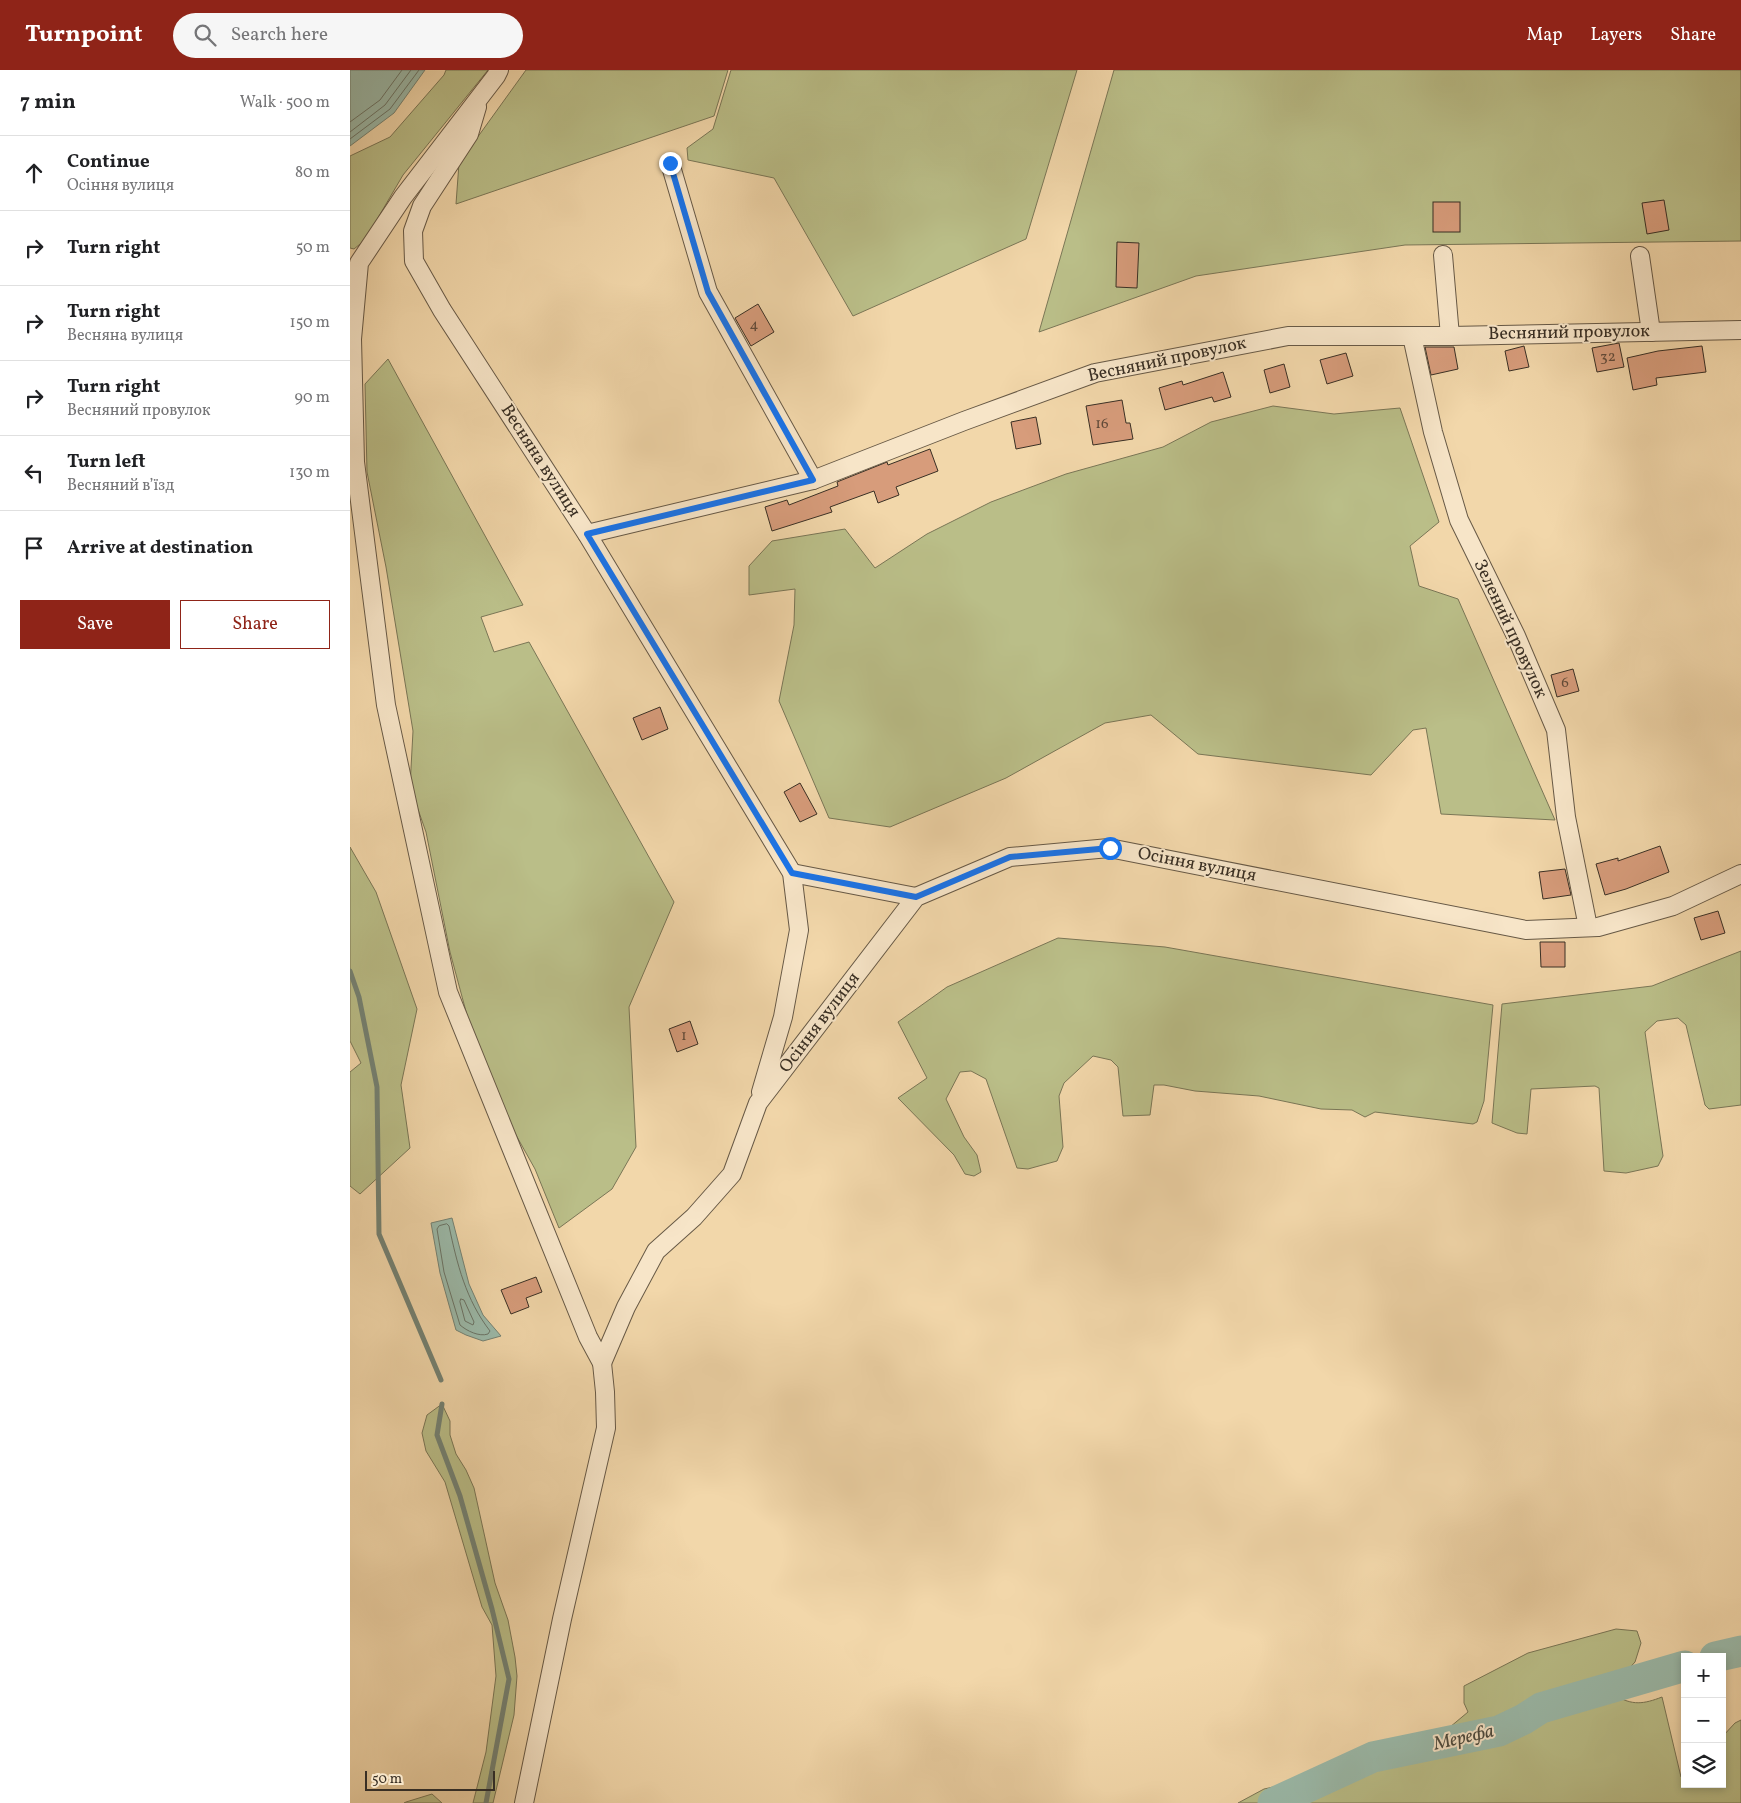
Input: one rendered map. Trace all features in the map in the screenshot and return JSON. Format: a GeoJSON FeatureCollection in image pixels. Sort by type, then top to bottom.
{"type":"FeatureCollection","features":[{"type":"Feature","properties":{"kind":"street"},"geometry":{"type":"LineString","coordinates":[[499,70],[354,261],[352,339],[355,462],[386,705],[448,992],[588,1337],[602,1363],[606,1428],[558,1637],[524,1803]]}},
{"type":"Feature","properties":{"kind":"street","name":"Весняна вулиця"},"geometry":{"type":"LineString","coordinates":[[480,97],[469,134],[422,206],[413,231],[414,261],[442,310],[587,534],[792,873],[799,930],[783,1017],[758,1103]]}},
{"type":"Feature","properties":{"kind":"street"},"geometry":{"type":"LineString","coordinates":[[670,163],[708,292],[813,480]]}},
{"type":"Feature","properties":{"kind":"street"},"geometry":{"type":"LineString","coordinates":[[1443,255],[1450,336]]}},
{"type":"Feature","properties":{"kind":"street"},"geometry":{"type":"LineString","coordinates":[[1640,256],[1651,332]]}},
{"type":"Feature","properties":{"kind":"street","name":"Весняний провулок"},"geometry":{"type":"LineString","coordinates":[[587,534],[813,480],[964,421],[1095,373],[1288,336],[1450,336],[1741,330]]}},
{"type":"Feature","properties":{"kind":"street","name":"Зелений провулок"},"geometry":{"type":"LineString","coordinates":[[1412,336],[1433,432],[1459,520],[1516,636],[1556,730],[1566,817],[1588,927]]}},
{"type":"Feature","properties":{"kind":"street","name":"Осіння вулиця"},"geometry":{"type":"LineString","coordinates":[[602,1363],[626,1307],[656,1251],[694,1217],[732,1174],[758,1103],[916,897],[1010,857],[1110,848],[1526,930],[1598,927],[1673,906],[1741,874]]}},
{"type":"Feature","properties":{"kind":"street"},"geometry":{"type":"LineString","coordinates":[[792,873],[916,897]]}},
{"type":"Feature","properties":{"kind":"green space"},"geometry":{"type":"Polygon","coordinates":[[[446,70],[488,70],[403,175],[365,240],[354,249],[350,248],[350,156],[390,137],[444,75],[446,70]]]}},
{"type":"Feature","properties":{"kind":"green space"},"geometry":{"type":"Polygon","coordinates":[[[526,70],[728,70],[714,116],[456,204],[459,163],[526,70]]]}},
{"type":"Feature","properties":{"kind":"green space"},"geometry":{"type":"Polygon","coordinates":[[[731,70],[1077,70],[1026,239],[853,316],[774,178],[688,160],[687,148],[713,129],[731,70]]]}},
{"type":"Feature","properties":{"kind":"green space"},"geometry":{"type":"Polygon","coordinates":[[[1114,70],[1741,70],[1741,241],[1405,245],[1196,276],[1039,332],[1114,70]]]}},
{"type":"Feature","properties":{"kind":"green space"},"geometry":{"type":"Polygon","coordinates":[[[388,359],[523,605],[481,617],[494,652],[529,642],[674,902],[629,1007],[636,1147],[612,1189],[559,1228],[535,1169],[507,1119],[471,1030],[450,952],[426,832],[410,787],[413,731],[386,567],[367,472],[365,384],[388,359]]]}},
{"type":"Feature","properties":{"kind":"green space"},"geometry":{"type":"Polygon","coordinates":[[[1273,406],[1334,414],[1400,408],[1439,522],[1410,546],[1419,586],[1458,599],[1555,820],[1441,814],[1426,728],[1413,730],[1371,775],[1198,754],[1151,715],[1105,723],[1006,778],[890,827],[829,818],[779,701],[794,625],[795,589],[749,595],[749,566],[772,541],[845,529],[875,568],[927,534],[991,502],[1066,474],[1163,447],[1211,422],[1273,406]]]}},
{"type":"Feature","properties":{"kind":"green space"},"geometry":{"type":"Polygon","coordinates":[[[350,847],[376,892],[417,1009],[401,1085],[410,1148],[360,1194],[350,1186],[350,1072],[361,1063],[350,1041],[350,847]]]}},
{"type":"Feature","properties":{"kind":"green space"},"geometry":{"type":"Polygon","coordinates":[[[1058,938],[1165,947],[1493,1005],[1484,1101],[1477,1122],[1473,1124],[1375,1112],[1365,1117],[1352,1110],[1321,1109],[1259,1096],[1195,1091],[1164,1085],[1154,1085],[1150,1115],[1123,1116],[1118,1067],[1111,1060],[1093,1056],[1064,1083],[1059,1096],[1063,1147],[1057,1161],[1028,1169],[1017,1168],[986,1079],[971,1071],[960,1072],[946,1099],[964,1137],[977,1155],[981,1172],[974,1176],[965,1174],[954,1155],[898,1098],[927,1078],[898,1022],[947,987],[1058,938]]]}},
{"type":"Feature","properties":{"kind":"green space"},"geometry":{"type":"Polygon","coordinates":[[[1741,951],[1741,1105],[1709,1109],[1705,1105],[1686,1025],[1678,1018],[1657,1021],[1645,1032],[1663,1156],[1658,1166],[1626,1173],[1604,1171],[1599,1088],[1595,1086],[1531,1089],[1527,1134],[1517,1133],[1492,1123],[1502,1004],[1652,986],[1741,951]]]}},
{"type":"Feature","properties":{"kind":"green space"},"geometry":{"type":"Polygon","coordinates":[[[442,1404],[450,1421],[450,1435],[456,1454],[474,1488],[495,1583],[508,1620],[515,1657],[517,1676],[514,1715],[493,1803],[473,1803],[486,1752],[496,1676],[492,1625],[482,1607],[445,1482],[426,1451],[422,1433],[427,1415],[442,1404]]]}},
{"type":"Feature","properties":{"kind":"green space"},"geometry":{"type":"Polygon","coordinates":[[[1616,1629],[1637,1631],[1641,1643],[1635,1662],[1614,1685],[1615,1695],[1621,1699],[1638,1703],[1662,1697],[1681,1777],[1681,1788],[1726,1788],[1726,1733],[1735,1723],[1741,1720],[1741,1803],[1238,1803],[1264,1789],[1324,1776],[1339,1762],[1438,1737],[1468,1712],[1464,1703],[1464,1686],[1528,1653],[1616,1629]]]}},
{"type":"Feature","properties":{"kind":"green space"},"geometry":{"type":"Polygon","coordinates":[[[432,1794],[442,1803],[404,1803],[406,1802],[432,1794]]]}},
{"type":"Feature","properties":{"kind":"water"},"geometry":{"type":"Polygon","coordinates":[[[350,70],[425,70],[394,113],[350,146],[350,70]]]}},
{"type":"Feature","properties":{"kind":"water"},"geometry":{"type":"Polygon","coordinates":[[[452,1218],[469,1284],[483,1315],[501,1336],[483,1341],[456,1330],[440,1273],[431,1223],[452,1218]]]}},
{"type":"Feature","properties":{"kind":"building"},"geometry":{"type":"Polygon","coordinates":[[[1664,200],[1669,230],[1647,234],[1642,203],[1664,200]]]}},
{"type":"Feature","properties":{"kind":"building"},"geometry":{"type":"Polygon","coordinates":[[[1433,202],[1460,202],[1460,232],[1433,232],[1433,202]]]}},
{"type":"Feature","properties":{"kind":"building"},"geometry":{"type":"Polygon","coordinates":[[[1117,242],[1139,243],[1137,288],[1116,287],[1117,242]]]}},
{"type":"Feature","properties":{"kind":"building"},"geometry":{"type":"Polygon","coordinates":[[[758,304],[774,332],[751,346],[735,318],[758,304]]]}},
{"type":"Feature","properties":{"kind":"building"},"geometry":{"type":"Polygon","coordinates":[[[1619,343],[1624,367],[1597,372],[1592,348],[1619,343]]]}},
{"type":"Feature","properties":{"kind":"building"},"geometry":{"type":"Polygon","coordinates":[[[1524,346],[1529,367],[1509,371],[1505,351],[1524,346]]]}},
{"type":"Feature","properties":{"kind":"building"},"geometry":{"type":"Polygon","coordinates":[[[1702,346],[1706,372],[1656,378],[1657,385],[1633,390],[1627,358],[1658,351],[1702,346]]]}},
{"type":"Feature","properties":{"kind":"building"},"geometry":{"type":"Polygon","coordinates":[[[1425,347],[1454,347],[1458,369],[1431,375],[1425,347]]]}},
{"type":"Feature","properties":{"kind":"building"},"geometry":{"type":"Polygon","coordinates":[[[1346,353],[1353,376],[1327,384],[1320,360],[1346,353]]]}},
{"type":"Feature","properties":{"kind":"building"},"geometry":{"type":"Polygon","coordinates":[[[1284,364],[1290,387],[1270,393],[1264,370],[1284,364]]]}},
{"type":"Feature","properties":{"kind":"building"},"geometry":{"type":"Polygon","coordinates":[[[1223,372],[1231,397],[1214,402],[1212,397],[1165,410],[1159,388],[1182,381],[1183,385],[1223,372]]]}},
{"type":"Feature","properties":{"kind":"building"},"geometry":{"type":"Polygon","coordinates":[[[1122,400],[1126,423],[1130,423],[1133,439],[1093,445],[1086,406],[1122,400]]]}},
{"type":"Feature","properties":{"kind":"building"},"geometry":{"type":"Polygon","coordinates":[[[1036,417],[1041,444],[1016,449],[1011,422],[1036,417]]]}},
{"type":"Feature","properties":{"kind":"building"},"geometry":{"type":"Polygon","coordinates":[[[930,449],[938,471],[896,487],[899,495],[878,503],[874,491],[830,507],[832,512],[772,531],[765,507],[787,500],[789,505],[838,486],[837,482],[887,462],[888,465],[930,449]]]}},
{"type":"Feature","properties":{"kind":"building"},"geometry":{"type":"Polygon","coordinates":[[[1573,669],[1579,691],[1557,697],[1551,675],[1573,669]]]}},
{"type":"Feature","properties":{"kind":"building"},"geometry":{"type":"Polygon","coordinates":[[[660,707],[668,729],[642,740],[633,718],[660,707]]]}},
{"type":"Feature","properties":{"kind":"building"},"geometry":{"type":"Polygon","coordinates":[[[800,783],[817,814],[800,822],[784,792],[800,783]]]}},
{"type":"Feature","properties":{"kind":"building"},"geometry":{"type":"Polygon","coordinates":[[[1660,846],[1669,872],[1605,895],[1596,864],[1618,858],[1618,861],[1660,846]]]}},
{"type":"Feature","properties":{"kind":"building"},"geometry":{"type":"Polygon","coordinates":[[[1565,869],[1571,895],[1543,899],[1539,872],[1565,869]]]}},
{"type":"Feature","properties":{"kind":"building"},"geometry":{"type":"Polygon","coordinates":[[[1718,911],[1725,933],[1701,940],[1694,918],[1718,911]]]}},
{"type":"Feature","properties":{"kind":"building"},"geometry":{"type":"Polygon","coordinates":[[[1540,942],[1565,942],[1565,967],[1541,967],[1540,942]]]}},
{"type":"Feature","properties":{"kind":"building"},"geometry":{"type":"Polygon","coordinates":[[[690,1021],[698,1044],[677,1052],[669,1029],[690,1021]]]}},
{"type":"Feature","properties":{"kind":"building"},"geometry":{"type":"Polygon","coordinates":[[[536,1277],[542,1292],[526,1298],[529,1307],[511,1314],[501,1290],[536,1277]]]}},
{"type":"Feature","properties":{"kind":"waterway"},"geometry":{"type":"LineString","coordinates":[[350,971],[359,997],[377,1087],[379,1234],[441,1380]]}},
{"type":"Feature","properties":{"kind":"waterway"},"geometry":{"type":"LineString","coordinates":[[442,1404],[437,1435],[460,1496],[492,1609],[509,1679],[486,1803]]}},
{"type":"Feature","properties":{"kind":"waterway","name":"Мерефа"},"geometry":{"type":"LineString","coordinates":[[1726,1654],[1741,1651]]}},
{"type":"Feature","properties":{"kind":"waterway","name":"Мерефа"},"geometry":{"type":"LineString","coordinates":[[1273,1803],[1373,1757],[1499,1731],[1541,1708],[1681,1667]]}},
{"type":"Feature","properties":{"kind":"route"},"geometry":{"type":"LineString","coordinates":[[670,163],[708,292],[813,480],[587,534],[792,873],[916,897],[1010,857],[1110,848]]}}]}
